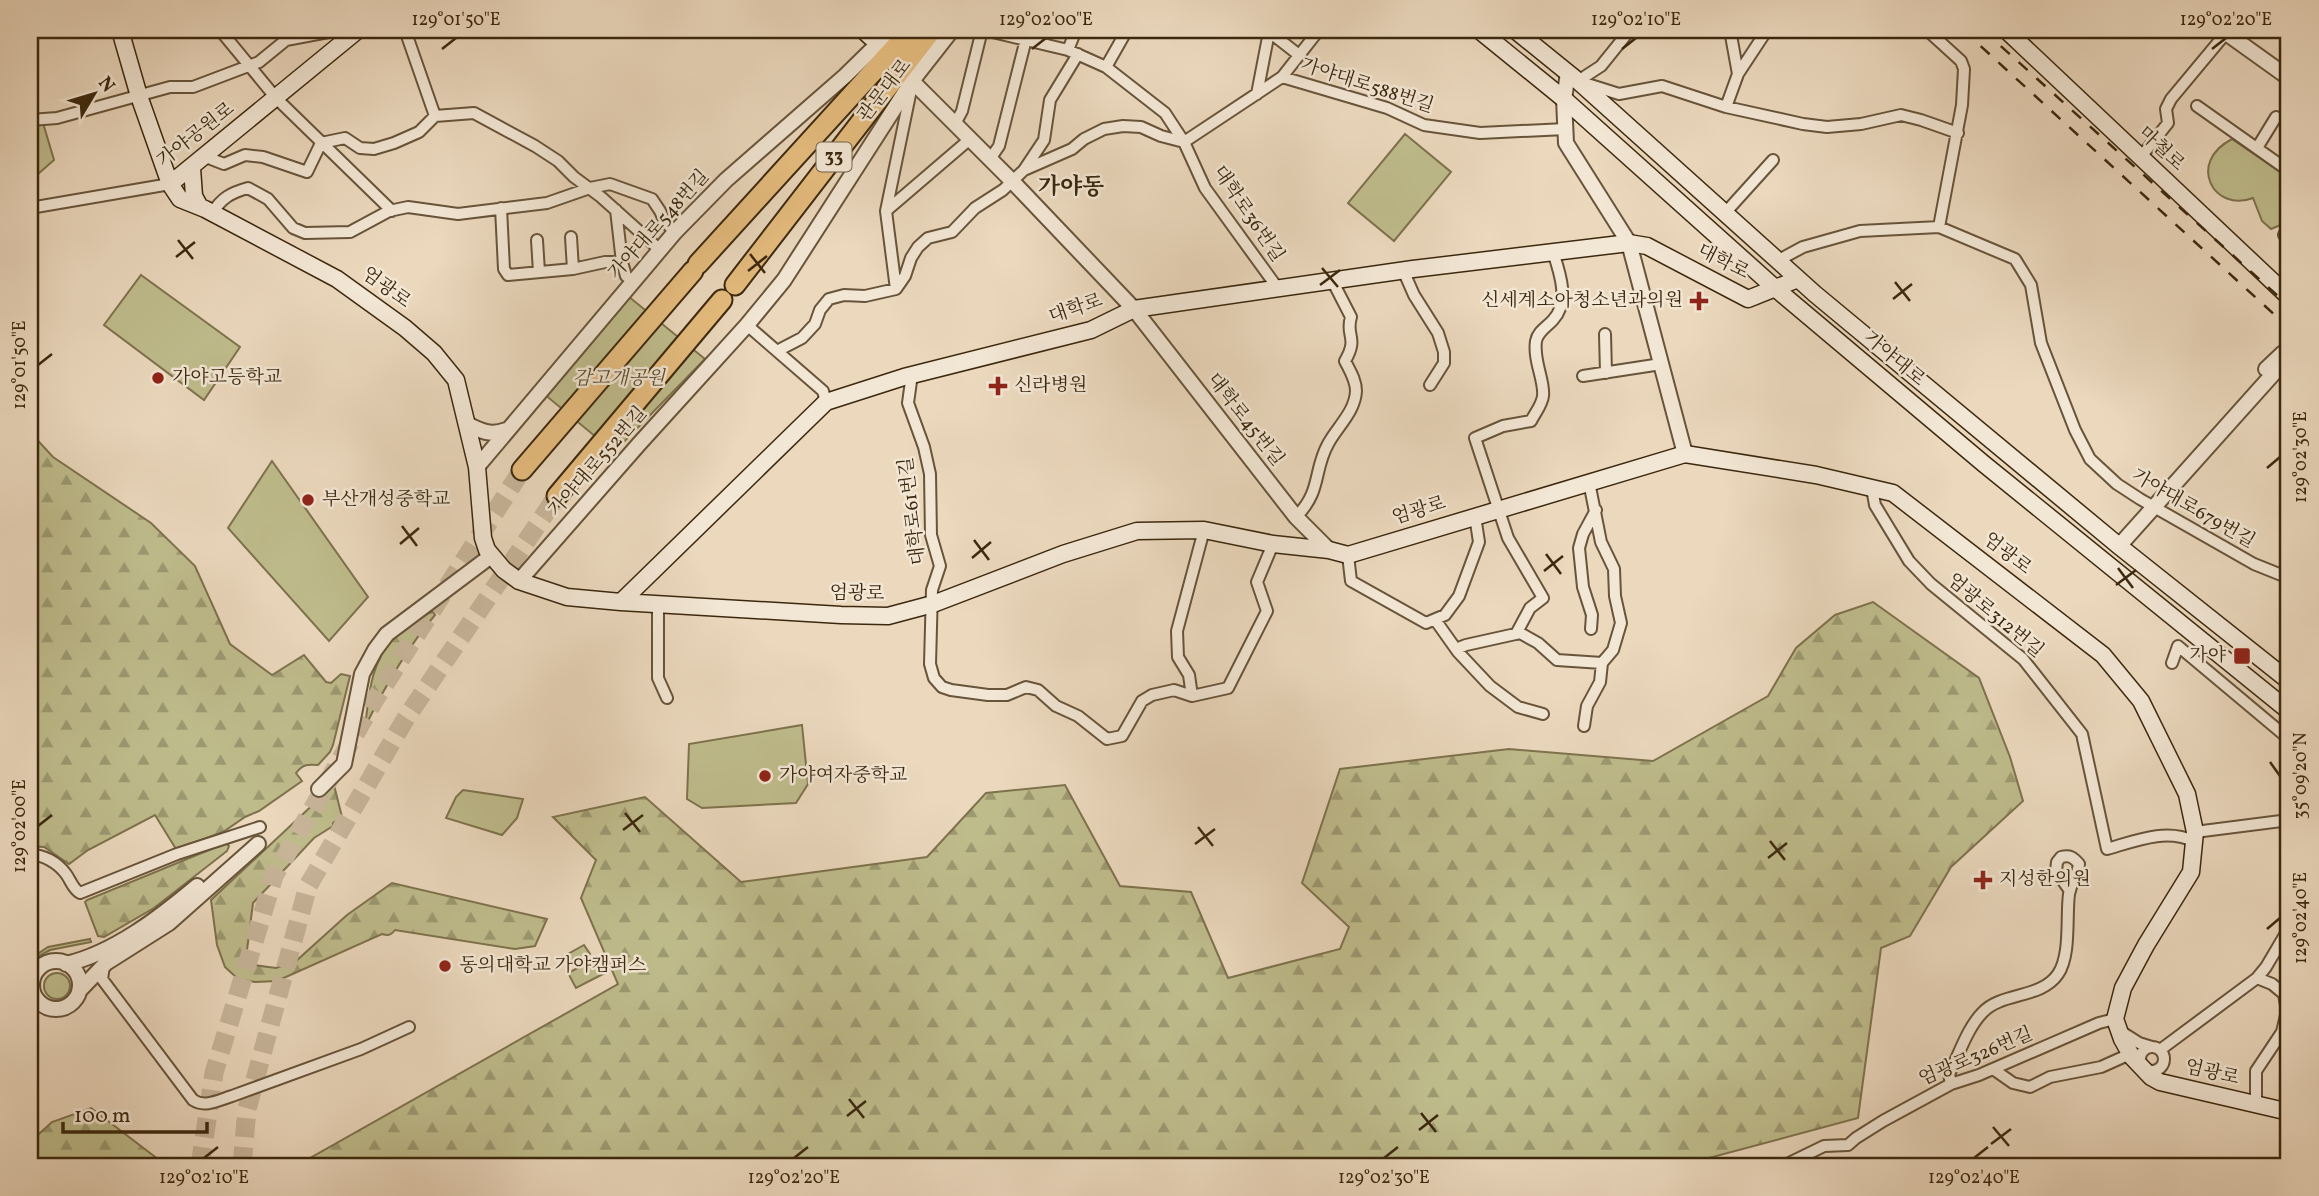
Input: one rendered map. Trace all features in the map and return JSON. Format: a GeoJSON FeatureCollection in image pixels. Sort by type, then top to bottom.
{"type":"FeatureCollection","features":[{"type":"Feature","properties":{"kind":"highway","name":"관문대로"},"geometry":{"type":"LineString","coordinates":[[522,470],[695,267],[911,30]]}},
{"type":"Feature","properties":{"kind":"highway","name":"관문대로"},"geometry":{"type":"LineString","coordinates":[[735,285],[933,30]]}},
{"type":"Feature","properties":{"kind":"highway"},"geometry":{"type":"LineString","coordinates":[[557,496],[722,300]]}},
{"type":"Feature","properties":{"kind":"main road"},"geometry":{"type":"LineString","coordinates":[[120,30],[139,96],[170,184]]}},
{"type":"Feature","properties":{"kind":"main road","name":"가야공원로"},"geometry":{"type":"LineString","coordinates":[[170,184],[358,30]]}},
{"type":"Feature","properties":{"kind":"main road"},"geometry":{"type":"LineString","coordinates":[[863,30],[878,44]]}},
{"type":"Feature","properties":{"kind":"main road","name":"가야대로"},"geometry":{"type":"LineString","coordinates":[[1479,30],[1564,99],[1775,288],[1984,464],[2289,711]]}},
{"type":"Feature","properties":{"kind":"main road","name":"가야대로"},"geometry":{"type":"LineString","coordinates":[[1516,30],[1726,212],[1798,279],[2119,546],[2289,681]]}},
{"type":"Feature","properties":{"kind":"main road","name":"마철로"},"geometry":{"type":"LineString","coordinates":[[2006,30],[2289,297]]}},
{"type":"Feature","properties":{"kind":"main road"},"geometry":{"type":"LineString","coordinates":[[192,168],[194,196],[206,210]]}},
{"type":"Feature","properties":{"kind":"main road","name":"엄광로"},"geometry":{"type":"LineString","coordinates":[[170,184],[180,199],[337,279],[405,328],[434,353],[456,380],[477,467],[487,554],[519,581],[567,597],[876,616],[901,614],[1063,554],[1137,531],[1204,530],[1348,555],[1685,454],[1816,475],[1893,493],[2103,655],[2141,701],[2187,794],[2194,836],[2190,872],[2123,988],[2116,1024],[2130,1054],[2151,1077],[2172,1086],[2289,1112]]}},
{"type":"Feature","properties":{"kind":"main road","name":"대학로"},"geometry":{"type":"LineString","coordinates":[[621,602],[826,402],[912,374],[1091,330],[1134,309],[1403,270],[1629,243],[1647,246],[1748,299],[1798,279]]}},
{"type":"Feature","properties":{"kind":"street"},"geometry":{"type":"LineString","coordinates":[[220,30],[276,98],[392,211]]}},
{"type":"Feature","properties":{"kind":"street"},"geometry":{"type":"LineString","coordinates":[[30,120],[57,118],[170,87],[192,87],[259,62],[286,40],[339,30]]}},
{"type":"Feature","properties":{"kind":"street"},"geometry":{"type":"LineString","coordinates":[[405,30],[435,116]]}},
{"type":"Feature","properties":{"kind":"street","name":"가야대로548번길"},"geometry":{"type":"LineString","coordinates":[[477,467],[675,232],[726,180],[845,76],[892,30]]}},
{"type":"Feature","properties":{"kind":"street"},"geometry":{"type":"LineString","coordinates":[[843,104],[898,30]]}},
{"type":"Feature","properties":{"kind":"street","name":"가야대로552번길"},"geometry":{"type":"LineString","coordinates":[[866,116],[953,30]]}},
{"type":"Feature","properties":{"kind":"street","name":"가야대로552번길"},"geometry":{"type":"LineString","coordinates":[[519,581],[784,280],[912,81],[953,30]]}},
{"type":"Feature","properties":{"kind":"street"},"geometry":{"type":"LineString","coordinates":[[955,124],[962,111],[983,30]]}},
{"type":"Feature","properties":{"kind":"street","name":"대학로36번길"},"geometry":{"type":"LineString","coordinates":[[983,30],[1073,52],[1105,67],[1165,113],[1184,142],[1205,188],[1279,290]]}},
{"type":"Feature","properties":{"kind":"street"},"geometry":{"type":"LineString","coordinates":[[777,351],[802,338],[815,324],[820,310],[829,299],[844,295],[866,296],[896,289],[918,247],[928,238],[952,232],[975,208],[1024,170],[1044,140],[1050,100],[1073,52],[1076,30]]}},
{"type":"Feature","properties":{"kind":"street"},"geometry":{"type":"LineString","coordinates":[[1105,67],[1127,30]]}},
{"type":"Feature","properties":{"kind":"street"},"geometry":{"type":"LineString","coordinates":[[1024,170],[1072,149],[1084,139],[1104,129],[1141,127],[1184,142],[1282,77],[1319,30]]}},
{"type":"Feature","properties":{"kind":"street"},"geometry":{"type":"LineString","coordinates":[[1630,30],[1601,66],[1573,77],[1564,99],[1566,143],[1629,243],[1685,454]]}},
{"type":"Feature","properties":{"kind":"street"},"geometry":{"type":"LineString","coordinates":[[1730,30],[1738,74]]}},
{"type":"Feature","properties":{"kind":"street"},"geometry":{"type":"LineString","coordinates":[[1726,107],[1738,74],[1767,30]]}},
{"type":"Feature","properties":{"kind":"street"},"geometry":{"type":"LineString","coordinates":[[1927,30],[1961,61],[1964,69],[1958,133],[1939,228]]}},
{"type":"Feature","properties":{"kind":"street"},"geometry":{"type":"LineString","coordinates":[[1258,94],[1268,31],[1299,55]]}},
{"type":"Feature","properties":{"kind":"street"},"geometry":{"type":"LineString","coordinates":[[2140,158],[2168,123],[2166,109],[2171,99],[2224,31],[2289,78]]}},
{"type":"Feature","properties":{"kind":"street"},"geometry":{"type":"LineString","coordinates":[[990,159],[999,146],[1026,39]]}},
{"type":"Feature","properties":{"kind":"street","name":"가야대로588번길"},"geometry":{"type":"LineString","coordinates":[[1282,77],[1387,108],[1424,125],[1480,133],[1566,129]]}},
{"type":"Feature","properties":{"kind":"street"},"geometry":{"type":"LineString","coordinates":[[1573,77],[1619,94],[1662,86],[1726,107],[1803,124],[1827,127],[1861,124],[1901,115],[1958,133]]}},
{"type":"Feature","properties":{"kind":"street"},"geometry":{"type":"LineString","coordinates":[[896,289],[886,211],[912,81]]}},
{"type":"Feature","properties":{"kind":"street","name":"대학로45번길"},"geometry":{"type":"LineString","coordinates":[[912,81],[1013,181],[1134,309],[1296,517],[1329,550]]}},
{"type":"Feature","properties":{"kind":"street"},"geometry":{"type":"LineString","coordinates":[[2197,106],[2289,171]]}},
{"type":"Feature","properties":{"kind":"street"},"geometry":{"type":"LineString","coordinates":[[322,142],[345,138],[360,148],[374,149],[419,132],[435,116],[474,113],[558,161],[660,250]]}},
{"type":"Feature","properties":{"kind":"street"},"geometry":{"type":"LineString","coordinates":[[2257,148],[2276,117]]}},
{"type":"Feature","properties":{"kind":"street"},"geometry":{"type":"LineString","coordinates":[[886,211],[970,139]]}},
{"type":"Feature","properties":{"kind":"street"},"geometry":{"type":"LineString","coordinates":[[206,157],[224,164],[245,155],[263,157],[307,172],[322,142]]}},
{"type":"Feature","properties":{"kind":"street"},"geometry":{"type":"LineString","coordinates":[[1726,212],[1773,160]]}},
{"type":"Feature","properties":{"kind":"street","name":"가야공원로"},"geometry":{"type":"LineString","coordinates":[[30,208],[170,184]]}},
{"type":"Feature","properties":{"kind":"street"},"geometry":{"type":"LineString","coordinates":[[206,210],[222,198],[248,188],[268,199],[293,228],[305,233],[350,232],[392,211],[408,207],[458,215],[547,203],[610,184],[652,199],[664,222],[675,232]]}},
{"type":"Feature","properties":{"kind":"street"},"geometry":{"type":"LineString","coordinates":[[501,208],[505,273],[508,275],[622,262]]}},
{"type":"Feature","properties":{"kind":"street"},"geometry":{"type":"LineString","coordinates":[[616,211],[622,262],[626,275],[634,281]]}},
{"type":"Feature","properties":{"kind":"street","name":"가야대로679번길"},"geometry":{"type":"LineString","coordinates":[[1777,261],[1804,247],[1860,231],[1939,228],[2015,259],[2031,285],[2041,343],[2075,430],[2090,459],[2117,484],[2154,507],[2254,564],[2289,578]]}},
{"type":"Feature","properties":{"kind":"street"},"geometry":{"type":"LineString","coordinates":[[571,237],[573,269]]}},
{"type":"Feature","properties":{"kind":"street"},"geometry":{"type":"LineString","coordinates":[[537,240],[539,272]]}},
{"type":"Feature","properties":{"kind":"street"},"geometry":{"type":"LineString","coordinates":[[1516,634],[1530,608],[1543,598],[1508,538],[1475,438],[1503,426],[1531,421],[1539,407],[1543,394],[1536,360],[1536,338],[1555,319],[1562,302],[1561,276],[1553,252]]}},
{"type":"Feature","properties":{"kind":"street"},"geometry":{"type":"LineString","coordinates":[[1403,270],[1414,295],[1438,333],[1444,352],[1444,363],[1430,385]]}},
{"type":"Feature","properties":{"kind":"street"},"geometry":{"type":"LineString","coordinates":[[1296,517],[1308,505],[1328,443],[1346,420],[1356,393],[1354,379],[1345,361],[1352,350],[1353,338],[1349,326],[1352,317],[1332,282]]}},
{"type":"Feature","properties":{"kind":"street"},"geometry":{"type":"LineString","coordinates":[[747,325],[823,391],[826,402]]}},
{"type":"Feature","properties":{"kind":"street"},"geometry":{"type":"LineString","coordinates":[[1605,334],[1606,373]]}},
{"type":"Feature","properties":{"kind":"street"},"geometry":{"type":"LineString","coordinates":[[1583,376],[1660,361]]}},
{"type":"Feature","properties":{"kind":"street"},"geometry":{"type":"LineString","coordinates":[[2119,546],[2287,362]]}},
{"type":"Feature","properties":{"kind":"street","name":"대학로61번길"},"geometry":{"type":"LineString","coordinates":[[912,374],[908,403],[930,474],[931,535],[940,566],[932,590],[930,664],[934,678],[942,687],[988,695],[1007,695],[1026,687],[1038,690],[1056,706],[1078,716],[1107,738],[1122,736],[1142,701],[1152,695],[1174,690],[1192,695]]}},
{"type":"Feature","properties":{"kind":"street"},"geometry":{"type":"LineString","coordinates":[[467,425],[484,433],[497,434],[506,430]]}},
{"type":"Feature","properties":{"kind":"street"},"geometry":{"type":"LineString","coordinates":[[1584,726],[1587,706],[1600,682],[1602,663],[1613,650],[1621,623],[1615,596],[1614,569],[1601,542],[1589,482]]}},
{"type":"Feature","properties":{"kind":"street","name":"엄광로312번길"},"geometry":{"type":"LineString","coordinates":[[1872,488],[1875,505],[1909,561],[1930,584],[2023,659],[2082,734],[2107,849],[2163,834],[2186,838],[2194,836]]}},
{"type":"Feature","properties":{"kind":"street"},"geometry":{"type":"LineString","coordinates":[[1591,629],[1592,615],[1583,587],[1579,548],[1596,510]]}},
{"type":"Feature","properties":{"kind":"street"},"geometry":{"type":"LineString","coordinates":[[1348,555],[1351,581],[1426,623],[1436,621],[1445,615],[1459,596],[1479,542],[1475,516]]}},
{"type":"Feature","properties":{"kind":"street"},"geometry":{"type":"LineString","coordinates":[[1204,530],[1177,631],[1178,657],[1189,675],[1192,695],[1228,688],[1268,611],[1257,582],[1273,544]]}},
{"type":"Feature","properties":{"kind":"street"},"geometry":{"type":"LineString","coordinates":[[317,785],[344,764],[362,674],[380,641],[487,554],[512,569],[537,560]]}},
{"type":"Feature","properties":{"kind":"street"},"geometry":{"type":"LineString","coordinates":[[658,604],[658,678],[667,698]]}},
{"type":"Feature","properties":{"kind":"street"},"geometry":{"type":"LineString","coordinates":[[1436,621],[1456,649],[1489,686],[1518,707],[1543,714]]}},
{"type":"Feature","properties":{"kind":"street"},"geometry":{"type":"LineString","coordinates":[[1456,649],[1520,633],[1538,643],[1557,660],[1602,663]]}},
{"type":"Feature","properties":{"kind":"street"},"geometry":{"type":"LineString","coordinates":[[2172,663],[2178,646],[2289,739]]}},
{"type":"Feature","properties":{"kind":"street"},"geometry":{"type":"LineString","coordinates":[[2194,836],[2289,820]]}},
{"type":"Feature","properties":{"kind":"street"},"geometry":{"type":"LineString","coordinates":[[30,855],[40,855],[57,865],[80,893],[177,854],[256,837]]}},
{"type":"Feature","properties":{"kind":"street"},"geometry":{"type":"LineString","coordinates":[[256,837],[165,926],[106,963],[89,983],[73,1003],[66,1007],[50,1009],[33,999],[34,978],[43,966],[57,961],[66,964],[76,972],[79,980],[89,983],[193,1100],[200,1104],[212,1103],[361,1049],[409,1027]]}},
{"type":"Feature","properties":{"kind":"street"},"geometry":{"type":"LineString","coordinates":[[66,964],[100,951],[159,918],[256,837]]}},
{"type":"Feature","properties":{"kind":"street"},"geometry":{"type":"LineString","coordinates":[[1951,1084],[1949,1074],[1975,1022],[1984,1011],[2000,1002],[2045,986],[2058,974],[2064,958],[2070,891],[2078,873],[2079,863],[2073,857],[2061,857],[2056,872],[2070,891]]}},
{"type":"Feature","properties":{"kind":"street"},"geometry":{"type":"LineString","coordinates":[[2116,1024],[2138,1043],[2156,1048],[2165,1059],[2161,1068],[2155,1072],[2148,1072],[2143,1068],[2139,1062],[2140,1054],[2145,1049],[2156,1048],[2257,978],[2289,928]]}},
{"type":"Feature","properties":{"kind":"street"},"geometry":{"type":"LineString","coordinates":[[2256,1104],[2256,1071],[2282,1032],[2287,1011],[2284,993],[2257,978]]}},
{"type":"Feature","properties":{"kind":"street","name":"엄광로326번길"},"geometry":{"type":"LineString","coordinates":[[1783,1166],[1824,1146],[1849,1145],[1856,1138],[1951,1084],[1993,1069],[2099,1023],[2116,1024]]}},
{"type":"Feature","properties":{"kind":"street"},"geometry":{"type":"LineString","coordinates":[[1993,1069],[2013,1083],[2030,1087],[2050,1077],[2101,1067],[2130,1054]]}},
{"type":"Feature","properties":{"kind":"street"},"geometry":{"type":"LineString","coordinates":[[2161,1068],[2163,1076],[2172,1086]]}},
{"type":"Feature","properties":{"kind":"street"},"geometry":{"type":"LineString","coordinates":[[1701,1166],[1725,1166]]}},
{"type":"Feature","properties":{"kind":"green space"},"geometry":{"type":"Polygon","coordinates":[[[43,123],[54,160],[30,181],[30,124],[43,123]]]}},
{"type":"Feature","properties":{"kind":"green space"},"geometry":{"type":"Polygon","coordinates":[[[1405,134],[1451,172],[1394,241],[1348,203],[1405,134]]]}},
{"type":"Feature","properties":{"kind":"green space"},"geometry":{"type":"Polygon","coordinates":[[[2232,139],[2289,178],[2288,222],[2271,229],[2262,221],[2253,198],[2239,201],[2217,192],[2208,172],[2210,160],[2218,149],[2232,139]]]}},
{"type":"Feature","properties":{"kind":"green space"},"geometry":{"type":"Polygon","coordinates":[[[141,275],[240,347],[204,400],[104,325],[141,275]]]}},
{"type":"Feature","properties":{"kind":"green space","name":"감고개공원"},"geometry":{"type":"Polygon","coordinates":[[[628,296],[705,359],[614,452],[544,394],[628,296]]]}},
{"type":"Feature","properties":{"kind":"green space"},"geometry":{"type":"Polygon","coordinates":[[[30,432],[53,457],[151,523],[195,566],[230,644],[272,675],[304,655],[326,682],[331,683],[341,674],[350,676],[330,752],[318,765],[306,765],[296,773],[302,781],[223,832],[176,849],[155,815],[88,850],[69,864],[44,847],[30,846],[30,432]]]}},
{"type":"Feature","properties":{"kind":"green space"},"geometry":{"type":"Polygon","coordinates":[[[272,461],[368,597],[329,641],[228,528],[272,461]]]}},
{"type":"Feature","properties":{"kind":"green space"},"geometry":{"type":"Polygon","coordinates":[[[1873,602],[1979,678],[2010,757],[2023,801],[1951,867],[1910,936],[1881,948],[1858,1118],[1679,1166],[296,1166],[618,984],[581,898],[596,860],[553,817],[645,797],[741,882],[927,857],[986,793],[1065,785],[1120,886],[1191,892],[1228,978],[1340,949],[1349,927],[1302,883],[1340,769],[1509,749],[1653,761],[1768,696],[1796,648],[1835,615],[1873,602]]]}},
{"type":"Feature","properties":{"kind":"green space"},"geometry":{"type":"Polygon","coordinates":[[[433,612],[435,615],[397,669],[365,727],[375,669],[385,648],[401,632],[433,612]]]}},
{"type":"Feature","properties":{"kind":"green space"},"geometry":{"type":"Polygon","coordinates":[[[802,725],[808,784],[796,803],[702,808],[687,799],[689,744],[802,725]]]}},
{"type":"Feature","properties":{"kind":"green space"},"geometry":{"type":"Polygon","coordinates":[[[334,785],[342,817],[314,838],[253,903],[247,950],[253,965],[276,968],[296,961],[347,915],[392,883],[547,919],[535,946],[515,949],[395,930],[390,935],[382,934],[277,981],[255,982],[238,979],[225,967],[217,945],[211,900],[334,785]]]}},
{"type":"Feature","properties":{"kind":"green space"},"geometry":{"type":"Polygon","coordinates":[[[463,790],[523,799],[517,818],[502,835],[446,818],[456,797],[463,790]]]}},
{"type":"Feature","properties":{"kind":"green space"},"geometry":{"type":"Polygon","coordinates":[[[226,843],[229,846],[227,851],[154,908],[104,937],[98,936],[85,902],[87,900],[226,843]]]}},
{"type":"Feature","properties":{"kind":"green space"},"geometry":{"type":"Polygon","coordinates":[[[90,939],[91,942],[50,950],[37,957],[30,966],[30,959],[48,947],[90,939]]]}},
{"type":"Feature","properties":{"kind":"green space"},"geometry":{"type":"Polygon","coordinates":[[[584,945],[590,954],[572,964],[566,955],[584,945]]]}},
{"type":"Feature","properties":{"kind":"green space"},"geometry":{"type":"Polygon","coordinates":[[[597,958],[605,973],[576,988],[568,973],[597,958]]]}},
{"type":"Feature","properties":{"kind":"green space"},"geometry":{"type":"Polygon","coordinates":[[[57,973],[66,977],[70,986],[66,995],[57,999],[48,995],[44,986],[48,977],[57,973]]]}},
{"type":"Feature","properties":{"kind":"green space"},"geometry":{"type":"Polygon","coordinates":[[[91,1108],[167,1166],[30,1166],[30,1142],[52,1122],[91,1108]]]}},
{"type":"Feature","properties":{"kind":"tunnel"},"geometry":{"type":"LineString","coordinates":[[200,1166],[214,1073],[274,876],[374,701],[522,470]]}},
{"type":"Feature","properties":{"kind":"tunnel"},"geometry":{"type":"LineString","coordinates":[[242,1166],[247,1109],[308,886],[406,718],[557,496]]}},
{"type":"Feature","properties":{"kind":"railway"},"geometry":{"type":"LineString","coordinates":[[1963,30],[2289,328]]}},
{"type":"Feature","properties":{"kind":"railway"},"geometry":{"type":"LineString","coordinates":[[1983,30],[2289,306]]}},
{"type":"Feature","properties":{"kind":"place","name":"신세계소아청소년과의원"},"geometry":{"type":"Point","coordinates":[1699,301]}},
{"type":"Feature","properties":{"kind":"place","name":"가야고등학교"},"geometry":{"type":"Point","coordinates":[158,378]}},
{"type":"Feature","properties":{"kind":"place","name":"신라병원"},"geometry":{"type":"Point","coordinates":[998,386]}},
{"type":"Feature","properties":{"kind":"place","name":"부산개성중학교"},"geometry":{"type":"Point","coordinates":[308,500]}},
{"type":"Feature","properties":{"kind":"place","name":"가야"},"geometry":{"type":"Point","coordinates":[2242,656]}},
{"type":"Feature","properties":{"kind":"place","name":"가야여자중학교"},"geometry":{"type":"Point","coordinates":[765,776]}},
{"type":"Feature","properties":{"kind":"place","name":"지성한의원"},"geometry":{"type":"Point","coordinates":[1983,880]}},
{"type":"Feature","properties":{"kind":"place","name":"동의대학교 가야캠퍼스"},"geometry":{"type":"Point","coordinates":[445,966]}},
{"type":"Feature","properties":{"kind":"district","name":"가야동"},"geometry":{"type":"Point","coordinates":[1071,188]}}]}
